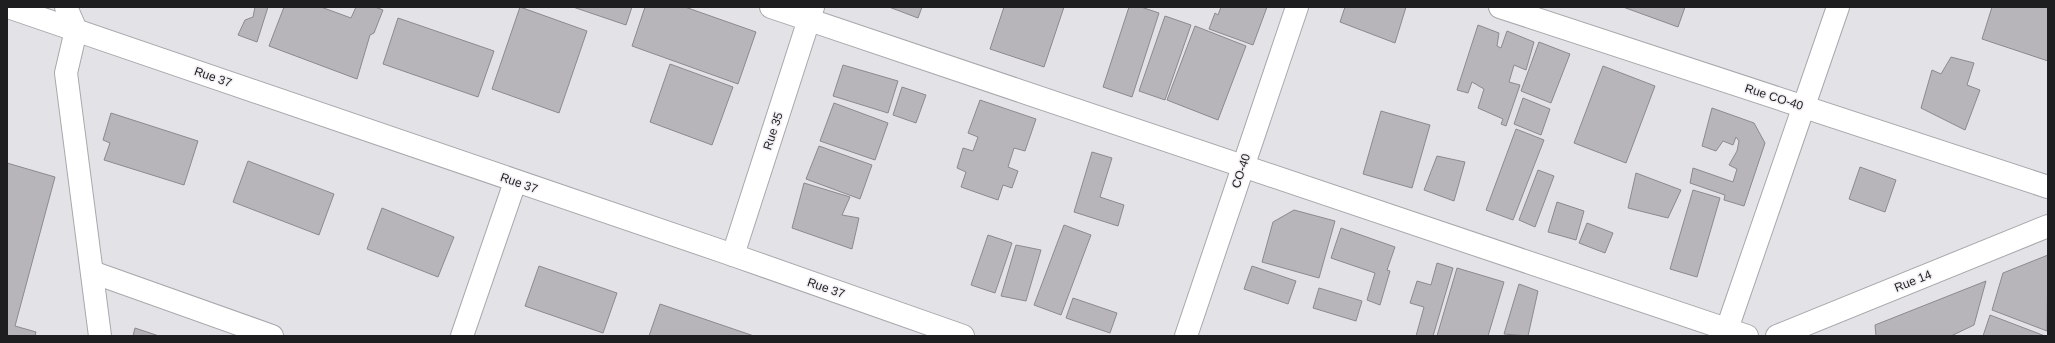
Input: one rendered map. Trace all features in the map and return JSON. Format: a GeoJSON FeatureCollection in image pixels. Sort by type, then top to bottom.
{"type":"FeatureCollection","features":[{"type":"Feature","properties":{"kind":"street","name":"Rue 37"},"geometry":{"type":"LineString","coordinates":[[8,7],[515,182],[734,255],[963,336]]}},
{"type":"Feature","properties":{"kind":"street"},"geometry":{"type":"LineString","coordinates":[[66,7],[76,30],[66,73],[100,336]]}},
{"type":"Feature","properties":{"kind":"street"},"geometry":{"type":"LineString","coordinates":[[771,7],[811,13],[1243,166],[1747,336]]}},
{"type":"Feature","properties":{"kind":"street","name":"CO-40"},"geometry":{"type":"LineString","coordinates":[[1186,336],[1296,7]]}},
{"type":"Feature","properties":{"kind":"street","name":"Rue CO-40"},"geometry":{"type":"LineString","coordinates":[[1500,7],[2048,187]]}},
{"type":"Feature","properties":{"kind":"street"},"geometry":{"type":"LineString","coordinates":[[1727,329],[1838,7]]}},
{"type":"Feature","properties":{"kind":"street","name":"Rue 35"},"geometry":{"type":"LineString","coordinates":[[734,255],[811,13]]}},
{"type":"Feature","properties":{"kind":"street"},"geometry":{"type":"LineString","coordinates":[[462,336],[515,182]]}},
{"type":"Feature","properties":{"kind":"street","name":"Rue 14"},"geometry":{"type":"LineString","coordinates":[[1777,336],[2048,226]]}},
{"type":"Feature","properties":{"kind":"street"},"geometry":{"type":"LineString","coordinates":[[92,272],[272,336]]}},
{"type":"Feature","properties":{"kind":"building"},"geometry":{"type":"Polygon","coordinates":[[[255,7],[268,7],[257,42],[238,35],[245,20],[253,17],[255,7]]]}},
{"type":"Feature","properties":{"kind":"building"},"geometry":{"type":"Polygon","coordinates":[[[284,7],[321,7],[351,18],[356,7],[375,7],[383,10],[374,33],[370,35],[357,79],[269,46],[284,7]]]}},
{"type":"Feature","properties":{"kind":"building"},"geometry":{"type":"Polygon","coordinates":[[[520,7],[587,31],[559,113],[492,89],[520,7]]]}},
{"type":"Feature","properties":{"kind":"building"},"geometry":{"type":"Polygon","coordinates":[[[573,7],[632,7],[626,25],[573,7]]]}},
{"type":"Feature","properties":{"kind":"building"},"geometry":{"type":"Polygon","coordinates":[[[645,7],[685,7],[756,32],[738,84],[632,46],[645,7]]]}},
{"type":"Feature","properties":{"kind":"building"},"geometry":{"type":"Polygon","coordinates":[[[889,7],[922,7],[918,18],[889,7]]]}},
{"type":"Feature","properties":{"kind":"building"},"geometry":{"type":"Polygon","coordinates":[[[1004,7],[1064,7],[1044,67],[990,49],[1004,7]]]}},
{"type":"Feature","properties":{"kind":"building"},"geometry":{"type":"Polygon","coordinates":[[[1129,7],[1141,7],[1159,13],[1132,97],[1103,87],[1129,7]]]}},
{"type":"Feature","properties":{"kind":"building"},"geometry":{"type":"Polygon","coordinates":[[[1221,7],[1267,7],[1253,45],[1209,29],[1215,13],[1218,15],[1221,7]]]}},
{"type":"Feature","properties":{"kind":"building"},"geometry":{"type":"Polygon","coordinates":[[[1345,7],[1406,7],[1395,43],[1340,22],[1345,7]]]}},
{"type":"Feature","properties":{"kind":"building"},"geometry":{"type":"Polygon","coordinates":[[[1623,7],[1685,7],[1678,27],[1623,7]]]}},
{"type":"Feature","properties":{"kind":"building"},"geometry":{"type":"Polygon","coordinates":[[[1992,7],[2048,7],[2048,61],[1982,39],[1992,7]]]}},
{"type":"Feature","properties":{"kind":"building"},"geometry":{"type":"Polygon","coordinates":[[[1165,16],[1191,25],[1165,100],[1139,91],[1165,16]]]}},
{"type":"Feature","properties":{"kind":"building"},"geometry":{"type":"Polygon","coordinates":[[[398,18],[494,51],[478,97],[383,64],[398,18]]]}},
{"type":"Feature","properties":{"kind":"building"},"geometry":{"type":"Polygon","coordinates":[[[1478,25],[1499,33],[1497,46],[1501,48],[1507,31],[1534,42],[1526,70],[1514,65],[1509,82],[1520,85],[1506,126],[1501,124],[1503,119],[1478,108],[1484,89],[1472,82],[1468,93],[1457,90],[1478,25]]]}},
{"type":"Feature","properties":{"kind":"building"},"geometry":{"type":"Polygon","coordinates":[[[1195,26],[1246,46],[1218,120],[1167,100],[1195,26]]]}},
{"type":"Feature","properties":{"kind":"building"},"geometry":{"type":"Polygon","coordinates":[[[1539,42],[1570,54],[1551,103],[1521,91],[1539,42]]]}},
{"type":"Feature","properties":{"kind":"building"},"geometry":{"type":"Polygon","coordinates":[[[1951,57],[1974,63],[1967,85],[1980,90],[1965,130],[1921,108],[1932,70],[1941,74],[1951,57]]]}},
{"type":"Feature","properties":{"kind":"building"},"geometry":{"type":"Polygon","coordinates":[[[670,64],[733,87],[712,145],[650,122],[670,64]]]}},
{"type":"Feature","properties":{"kind":"building"},"geometry":{"type":"Polygon","coordinates":[[[843,65],[898,81],[888,113],[833,96],[843,65]]]}},
{"type":"Feature","properties":{"kind":"building"},"geometry":{"type":"Polygon","coordinates":[[[1603,66],[1655,86],[1626,163],[1574,143],[1603,66]]]}},
{"type":"Feature","properties":{"kind":"building"},"geometry":{"type":"Polygon","coordinates":[[[902,87],[926,95],[916,123],[893,115],[902,87]]]}},
{"type":"Feature","properties":{"kind":"building"},"geometry":{"type":"Polygon","coordinates":[[[1523,98],[1550,109],[1541,135],[1514,124],[1523,98]]]}},
{"type":"Feature","properties":{"kind":"building"},"geometry":{"type":"Polygon","coordinates":[[[980,100],[1036,119],[1025,151],[1014,148],[1008,167],[1018,171],[1012,188],[1003,185],[998,200],[961,187],[966,172],[957,168],[963,148],[973,151],[978,137],[968,133],[980,100]]]}},
{"type":"Feature","properties":{"kind":"building"},"geometry":{"type":"Polygon","coordinates":[[[834,103],[888,123],[875,160],[820,141],[834,103]]]}},
{"type":"Feature","properties":{"kind":"building"},"geometry":{"type":"Polygon","coordinates":[[[1712,108],[1754,123],[1765,143],[1744,206],[1724,200],[1725,195],[1690,183],[1693,168],[1733,182],[1737,169],[1729,165],[1737,151],[1739,141],[1736,137],[1733,145],[1723,141],[1716,151],[1702,146],[1712,108]]]}},
{"type":"Feature","properties":{"kind":"building"},"geometry":{"type":"Polygon","coordinates":[[[1381,111],[1430,125],[1412,188],[1363,174],[1381,111]]]}},
{"type":"Feature","properties":{"kind":"building"},"geometry":{"type":"Polygon","coordinates":[[[111,113],[198,141],[184,185],[104,160],[110,143],[103,140],[111,113]]]}},
{"type":"Feature","properties":{"kind":"building"},"geometry":{"type":"Polygon","coordinates":[[[1516,129],[1544,140],[1513,220],[1486,210],[1516,129]]]}},
{"type":"Feature","properties":{"kind":"building"},"geometry":{"type":"Polygon","coordinates":[[[819,146],[872,165],[860,199],[806,179],[819,146]]]}},
{"type":"Feature","properties":{"kind":"building"},"geometry":{"type":"Polygon","coordinates":[[[1092,152],[1112,158],[1100,197],[1124,205],[1118,226],[1074,212],[1092,152]]]}},
{"type":"Feature","properties":{"kind":"building"},"geometry":{"type":"Polygon","coordinates":[[[1437,156],[1465,162],[1454,201],[1424,190],[1437,156]]]}},
{"type":"Feature","properties":{"kind":"building"},"geometry":{"type":"Polygon","coordinates":[[[248,161],[334,194],[319,235],[233,202],[248,161]]]}},
{"type":"Feature","properties":{"kind":"building"},"geometry":{"type":"Polygon","coordinates":[[[7,163],[55,177],[15,326],[36,332],[35,336],[7,336],[7,163]]]}},
{"type":"Feature","properties":{"kind":"building"},"geometry":{"type":"Polygon","coordinates":[[[1860,167],[1896,180],[1885,212],[1849,199],[1860,167]]]}},
{"type":"Feature","properties":{"kind":"building"},"geometry":{"type":"Polygon","coordinates":[[[1538,170],[1554,176],[1535,227],[1519,220],[1538,170]]]}},
{"type":"Feature","properties":{"kind":"building"},"geometry":{"type":"Polygon","coordinates":[[[1636,173],[1681,190],[1668,218],[1628,208],[1636,173]]]}},
{"type":"Feature","properties":{"kind":"building"},"geometry":{"type":"Polygon","coordinates":[[[804,183],[850,197],[842,215],[859,218],[852,249],[792,228],[804,183]]]}},
{"type":"Feature","properties":{"kind":"building"},"geometry":{"type":"Polygon","coordinates":[[[1693,190],[1720,198],[1697,277],[1670,269],[1693,190]]]}},
{"type":"Feature","properties":{"kind":"building"},"geometry":{"type":"Polygon","coordinates":[[[1557,202],[1584,211],[1576,240],[1548,232],[1557,202]]]}},
{"type":"Feature","properties":{"kind":"building"},"geometry":{"type":"Polygon","coordinates":[[[382,208],[454,237],[438,277],[367,249],[382,208]]]}},
{"type":"Feature","properties":{"kind":"building"},"geometry":{"type":"Polygon","coordinates":[[[1294,210],[1335,221],[1319,278],[1262,262],[1273,222],[1294,210]]]}},
{"type":"Feature","properties":{"kind":"building"},"geometry":{"type":"Polygon","coordinates":[[[1587,223],[1613,233],[1605,253],[1579,243],[1587,223]]]}},
{"type":"Feature","properties":{"kind":"building"},"geometry":{"type":"Polygon","coordinates":[[[1064,225],[1091,235],[1061,315],[1034,305],[1064,225]]]}},
{"type":"Feature","properties":{"kind":"building"},"geometry":{"type":"Polygon","coordinates":[[[1341,228],[1395,247],[1387,270],[1390,271],[1380,305],[1367,300],[1375,273],[1331,258],[1341,228]]]}},
{"type":"Feature","properties":{"kind":"building"},"geometry":{"type":"Polygon","coordinates":[[[988,235],[1012,243],[995,293],[971,285],[988,235]]]}},
{"type":"Feature","properties":{"kind":"building"},"geometry":{"type":"Polygon","coordinates":[[[1016,245],[1041,250],[1026,301],[1001,296],[1016,245]]]}},
{"type":"Feature","properties":{"kind":"building"},"geometry":{"type":"Polygon","coordinates":[[[2048,255],[2047,331],[1992,310],[2003,273],[2048,255]]]}},
{"type":"Feature","properties":{"kind":"building"},"geometry":{"type":"Polygon","coordinates":[[[1437,263],[1453,268],[1433,336],[1416,336],[1424,307],[1410,303],[1417,281],[1431,285],[1437,263]]]}},
{"type":"Feature","properties":{"kind":"building"},"geometry":{"type":"Polygon","coordinates":[[[539,266],[617,293],[603,333],[525,306],[539,266]]]}},
{"type":"Feature","properties":{"kind":"building"},"geometry":{"type":"Polygon","coordinates":[[[1252,266],[1296,281],[1288,304],[1244,289],[1252,266]]]}},
{"type":"Feature","properties":{"kind":"building"},"geometry":{"type":"Polygon","coordinates":[[[1457,268],[1504,282],[1488,336],[1437,336],[1457,268]]]}},
{"type":"Feature","properties":{"kind":"building"},"geometry":{"type":"Polygon","coordinates":[[[1986,281],[1974,325],[1951,336],[1876,336],[1875,325],[1986,281]]]}},
{"type":"Feature","properties":{"kind":"building"},"geometry":{"type":"Polygon","coordinates":[[[1519,284],[1538,291],[1528,336],[1504,334],[1519,284]]]}},
{"type":"Feature","properties":{"kind":"building"},"geometry":{"type":"Polygon","coordinates":[[[1319,288],[1362,301],[1356,321],[1313,308],[1319,288]]]}},
{"type":"Feature","properties":{"kind":"building"},"geometry":{"type":"Polygon","coordinates":[[[1073,298],[1117,313],[1110,333],[1066,318],[1073,298]]]}},
{"type":"Feature","properties":{"kind":"building"},"geometry":{"type":"Polygon","coordinates":[[[660,304],[754,336],[649,336],[660,304]]]}},
{"type":"Feature","properties":{"kind":"building"},"geometry":{"type":"Polygon","coordinates":[[[1990,315],[2045,336],[1983,336],[1990,315]]]}},
{"type":"Feature","properties":{"kind":"building"},"geometry":{"type":"Polygon","coordinates":[[[135,328],[159,336],[133,336],[135,328]]]}}]}
